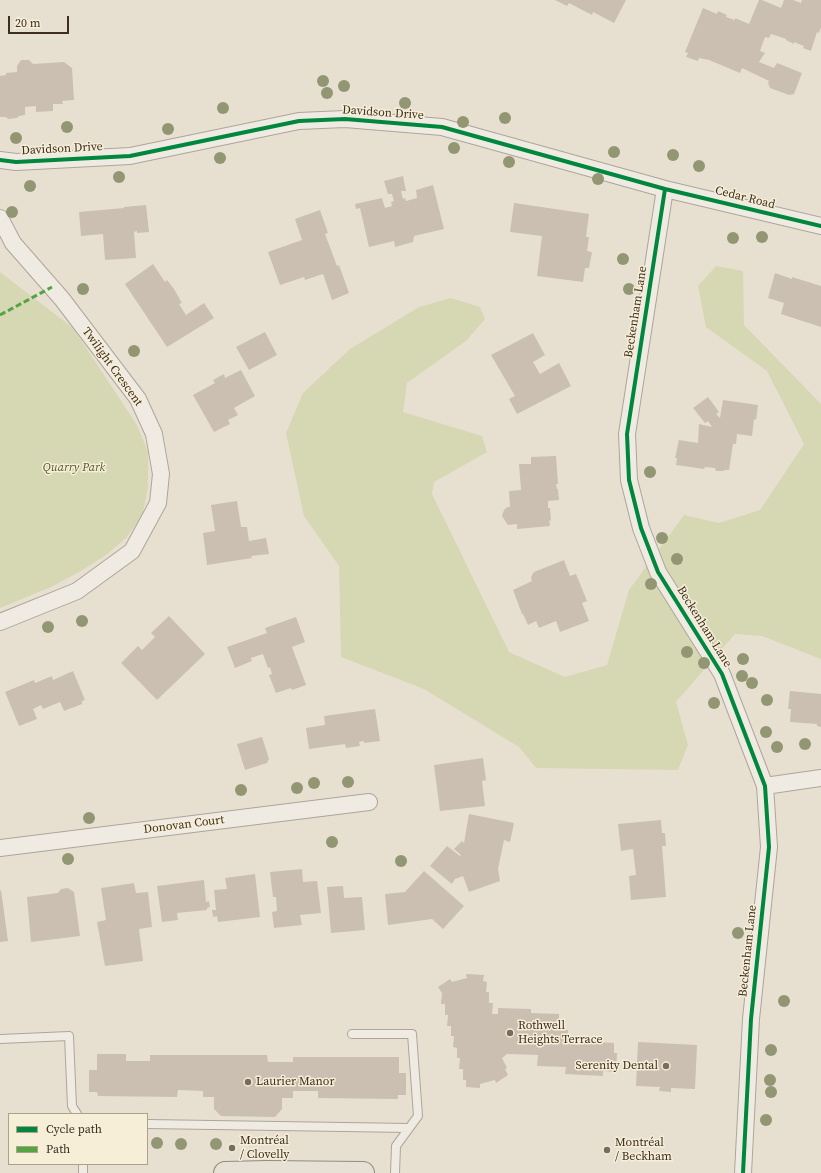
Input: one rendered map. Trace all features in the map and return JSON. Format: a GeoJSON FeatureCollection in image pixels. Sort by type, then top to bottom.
{"type":"FeatureCollection","features":[{"type":"Feature","properties":{"kind":"main road"},"geometry":{"type":"LineString","coordinates":[[225,1173],[363,1173]]}},
{"type":"Feature","properties":{"kind":"street","name":"Davidson Drive"},"geometry":{"type":"LineString","coordinates":[[0,160],[16,162],[130,156],[299,121],[345,119],[442,127],[665,189]]}},
{"type":"Feature","properties":{"kind":"street","name":"Cedar Road"},"geometry":{"type":"LineString","coordinates":[[665,189],[821,226]]}},
{"type":"Feature","properties":{"kind":"street","name":"Beckenham Lane"},"geometry":{"type":"LineString","coordinates":[[665,189],[627,434],[629,480],[641,528],[658,572],[722,674],[765,786],[769,847],[751,1019],[743,1173]]}},
{"type":"Feature","properties":{"kind":"street","name":"Twilight Crescent"},"geometry":{"type":"LineString","coordinates":[[0,218],[13,243],[62,299],[138,399],[154,434],[160,474],[158,503],[132,552],[77,591],[0,622]]}},
{"type":"Feature","properties":{"kind":"street"},"geometry":{"type":"LineString","coordinates":[[765,786],[821,778]]}},
{"type":"Feature","properties":{"kind":"street","name":"Donovan Court"},"geometry":{"type":"LineString","coordinates":[[0,848],[368,802]]}},
{"type":"Feature","properties":{"kind":"lane"},"geometry":{"type":"LineString","coordinates":[[352,1034],[412,1034],[418,1116],[396,1146],[395,1173]]}},
{"type":"Feature","properties":{"kind":"lane"},"geometry":{"type":"LineString","coordinates":[[0,1039],[69,1036],[72,1106],[76,1113]]}},
{"type":"Feature","properties":{"kind":"lane"},"geometry":{"type":"LineString","coordinates":[[148,1124],[409,1128]]}},
{"type":"Feature","properties":{"kind":"green space"},"geometry":{"type":"Polygon","coordinates":[[[716,266],[743,271],[744,325],[821,404],[821,659],[762,636],[735,634],[676,702],[688,745],[678,770],[536,768],[519,747],[424,689],[341,657],[339,566],[304,516],[286,433],[303,393],[350,349],[419,307],[451,298],[480,307],[485,319],[467,340],[407,383],[403,412],[482,436],[487,452],[434,482],[432,494],[509,652],[565,677],[607,665],[629,590],[684,515],[719,523],[760,510],[804,444],[767,371],[706,327],[698,286],[716,266]]]}},
{"type":"Feature","properties":{"kind":"green space","name":"Quarry Park"},"geometry":{"type":"Polygon","coordinates":[[[0,272],[73,328],[137,425],[148,452],[148,488],[142,516],[126,538],[106,555],[81,571],[51,587],[0,608],[0,272]]]}},
{"type":"Feature","properties":{"kind":"building"},"geometry":{"type":"Polygon","coordinates":[[[555,0],[626,0],[614,23],[593,12],[592,15],[569,3],[567,6],[555,0]]]}},
{"type":"Feature","properties":{"kind":"building"},"geometry":{"type":"Polygon","coordinates":[[[759,0],[781,8],[784,0],[793,0],[801,3],[802,0],[821,0],[821,27],[819,33],[817,32],[811,51],[803,48],[804,46],[794,42],[794,44],[786,39],[771,34],[769,38],[765,37],[760,51],[765,53],[759,62],[774,68],[777,63],[802,73],[794,94],[789,95],[770,88],[768,83],[769,81],[742,68],[740,73],[709,60],[699,58],[698,61],[686,57],[688,53],[685,52],[703,8],[717,14],[718,11],[727,15],[726,17],[735,20],[735,18],[749,24],[759,0]]]}},
{"type":"Feature","properties":{"kind":"building"},"geometry":{"type":"Polygon","coordinates":[[[21,60],[29,60],[33,64],[64,62],[72,68],[74,100],[62,101],[63,104],[53,104],[53,111],[36,112],[36,106],[25,107],[25,115],[8,119],[6,117],[0,117],[0,76],[6,75],[6,73],[17,72],[17,66],[21,60]]]}},
{"type":"Feature","properties":{"kind":"building"},"geometry":{"type":"Polygon","coordinates":[[[403,176],[406,191],[401,191],[403,199],[405,198],[406,201],[417,198],[416,190],[433,185],[444,229],[414,236],[413,242],[395,247],[394,241],[369,247],[360,208],[356,209],[355,204],[382,198],[385,208],[392,206],[391,202],[394,201],[392,194],[388,194],[384,181],[403,176]]]}},
{"type":"Feature","properties":{"kind":"building"},"geometry":{"type":"Polygon","coordinates":[[[514,203],[589,214],[586,237],[589,237],[587,251],[592,252],[589,268],[585,268],[583,282],[537,276],[542,236],[510,232],[514,203]]]}},
{"type":"Feature","properties":{"kind":"building"},"geometry":{"type":"Polygon","coordinates":[[[146,205],[149,232],[134,232],[136,258],[105,260],[103,234],[81,236],[79,212],[146,205]]]}},
{"type":"Feature","properties":{"kind":"building"},"geometry":{"type":"Polygon","coordinates":[[[320,210],[328,233],[325,234],[337,266],[339,265],[349,293],[332,300],[323,274],[305,280],[304,277],[280,285],[268,252],[302,240],[295,219],[320,210]]]}},
{"type":"Feature","properties":{"kind":"building"},"geometry":{"type":"Polygon","coordinates":[[[153,264],[165,282],[167,280],[174,289],[182,303],[179,304],[186,315],[204,303],[214,318],[167,347],[125,284],[153,264]]]}},
{"type":"Feature","properties":{"kind":"building"},"geometry":{"type":"Polygon","coordinates":[[[775,273],[821,286],[821,327],[781,314],[784,303],[768,298],[775,273]]]}},
{"type":"Feature","properties":{"kind":"building"},"geometry":{"type":"Polygon","coordinates":[[[265,332],[277,355],[249,370],[236,347],[265,332]]]}},
{"type":"Feature","properties":{"kind":"building"},"geometry":{"type":"Polygon","coordinates":[[[533,333],[545,355],[533,362],[540,374],[559,363],[571,386],[517,414],[509,399],[515,396],[491,355],[533,333]]]}},
{"type":"Feature","properties":{"kind":"building"},"geometry":{"type":"Polygon","coordinates":[[[241,370],[255,396],[234,408],[238,415],[228,420],[230,424],[214,432],[193,395],[215,383],[213,380],[224,374],[225,378],[241,370]]]}},
{"type":"Feature","properties":{"kind":"building"},"geometry":{"type":"Polygon","coordinates":[[[708,397],[719,412],[716,414],[720,418],[723,400],[758,405],[756,420],[754,419],[752,436],[737,434],[736,444],[733,444],[729,470],[716,471],[715,468],[705,467],[704,469],[676,465],[677,458],[675,458],[679,440],[698,443],[699,424],[712,427],[708,421],[705,423],[693,408],[708,397]]]}},
{"type":"Feature","properties":{"kind":"building"},"geometry":{"type":"Polygon","coordinates":[[[556,456],[558,484],[556,484],[559,500],[548,501],[548,508],[550,508],[550,526],[517,529],[517,524],[508,525],[502,516],[504,510],[507,507],[510,507],[509,491],[521,490],[519,464],[531,464],[531,457],[556,456]]]}},
{"type":"Feature","properties":{"kind":"building"},"geometry":{"type":"Polygon","coordinates":[[[237,501],[241,527],[247,527],[249,541],[266,538],[269,554],[207,565],[203,533],[215,531],[211,505],[237,501]]]}},
{"type":"Feature","properties":{"kind":"building"},"geometry":{"type":"Polygon","coordinates":[[[564,560],[570,576],[576,574],[587,601],[582,603],[589,621],[560,632],[556,621],[539,628],[536,621],[528,625],[513,590],[532,581],[531,577],[534,572],[564,560]]]}},
{"type":"Feature","properties":{"kind":"building"},"geometry":{"type":"Polygon","coordinates":[[[169,616],[205,654],[157,700],[121,663],[138,646],[142,650],[155,637],[151,633],[169,616]]]}},
{"type":"Feature","properties":{"kind":"building"},"geometry":{"type":"Polygon","coordinates":[[[296,617],[305,642],[292,647],[306,685],[292,690],[291,688],[276,693],[269,675],[272,674],[270,667],[268,668],[263,654],[251,658],[252,661],[235,668],[227,647],[267,633],[265,628],[296,617]]]}},
{"type":"Feature","properties":{"kind":"building"},"geometry":{"type":"Polygon","coordinates":[[[73,671],[85,700],[82,701],[82,704],[64,711],[60,702],[43,709],[41,705],[33,709],[37,719],[19,726],[5,692],[34,680],[35,683],[52,676],[53,680],[73,671]]]}},
{"type":"Feature","properties":{"kind":"building"},"geometry":{"type":"Polygon","coordinates":[[[790,691],[821,694],[821,727],[817,726],[817,724],[790,722],[791,709],[788,709],[790,691]]]}},
{"type":"Feature","properties":{"kind":"building"},"geometry":{"type":"Polygon","coordinates":[[[375,709],[380,741],[364,743],[364,741],[359,742],[360,746],[346,748],[345,744],[309,749],[306,728],[325,725],[324,716],[375,709]]]}},
{"type":"Feature","properties":{"kind":"building"},"geometry":{"type":"Polygon","coordinates":[[[262,737],[269,759],[267,763],[245,770],[237,744],[262,737]]]}},
{"type":"Feature","properties":{"kind":"building"},"geometry":{"type":"Polygon","coordinates":[[[483,758],[486,780],[482,781],[485,806],[440,811],[434,765],[483,758]]]}},
{"type":"Feature","properties":{"kind":"building"},"geometry":{"type":"Polygon","coordinates":[[[469,814],[514,823],[510,842],[504,840],[498,869],[500,881],[469,892],[463,876],[455,879],[452,884],[430,866],[447,846],[460,856],[461,855],[454,849],[462,841],[464,843],[469,814]]]}},
{"type":"Feature","properties":{"kind":"building"},"geometry":{"type":"Polygon","coordinates":[[[661,820],[662,833],[665,833],[666,846],[662,846],[666,897],[631,900],[629,876],[636,875],[633,849],[621,851],[618,824],[661,820]]]}},
{"type":"Feature","properties":{"kind":"building"},"geometry":{"type":"Polygon","coordinates":[[[302,869],[303,882],[317,881],[321,913],[300,915],[302,925],[274,928],[272,912],[277,911],[276,897],[273,897],[270,872],[302,869]]]}},
{"type":"Feature","properties":{"kind":"building"},"geometry":{"type":"Polygon","coordinates":[[[424,871],[464,906],[443,929],[432,919],[388,925],[385,894],[405,892],[424,871]]]}},
{"type":"Feature","properties":{"kind":"building"},"geometry":{"type":"Polygon","coordinates":[[[255,874],[260,917],[218,922],[217,916],[213,917],[212,910],[216,910],[214,890],[227,889],[225,878],[255,874]]]}},
{"type":"Feature","properties":{"kind":"building"},"geometry":{"type":"Polygon","coordinates":[[[204,880],[206,902],[209,901],[210,907],[207,908],[207,910],[177,913],[178,920],[162,922],[157,886],[204,880]]]}},
{"type":"Feature","properties":{"kind":"building"},"geometry":{"type":"Polygon","coordinates":[[[134,883],[136,893],[148,892],[152,927],[139,929],[143,961],[105,966],[97,922],[106,920],[101,888],[134,883]]]}},
{"type":"Feature","properties":{"kind":"building"},"geometry":{"type":"Polygon","coordinates":[[[343,886],[344,898],[362,897],[365,930],[331,933],[327,887],[343,886]]]}},
{"type":"Feature","properties":{"kind":"building"},"geometry":{"type":"Polygon","coordinates":[[[68,888],[74,892],[80,936],[31,942],[27,897],[58,893],[61,889],[68,888]]]}},
{"type":"Feature","properties":{"kind":"building"},"geometry":{"type":"Polygon","coordinates":[[[1,890],[8,941],[0,942],[0,891],[1,890]]]}},
{"type":"Feature","properties":{"kind":"building","name":"Rothwell Heights Terrace"},"geometry":{"type":"Polygon","coordinates":[[[467,974],[484,975],[483,981],[487,982],[486,992],[489,992],[489,1003],[493,1003],[492,1014],[498,1014],[498,1008],[531,1009],[531,1013],[559,1014],[559,1028],[568,1030],[568,1040],[614,1043],[614,1053],[617,1053],[616,1072],[603,1071],[603,1076],[565,1074],[566,1067],[537,1066],[538,1055],[507,1054],[502,1058],[507,1068],[505,1069],[508,1075],[496,1083],[495,1080],[480,1084],[480,1088],[466,1087],[466,1080],[463,1080],[463,1069],[459,1069],[460,1058],[457,1058],[457,1048],[453,1047],[454,1036],[451,1036],[451,1026],[447,1026],[448,1015],[445,1015],[445,1004],[441,1004],[442,993],[438,987],[450,979],[452,982],[467,978],[467,974]]]}},
{"type":"Feature","properties":{"kind":"building","name":"Serenity Dental"},"geometry":{"type":"Polygon","coordinates":[[[638,1042],[697,1045],[695,1089],[671,1088],[671,1092],[659,1091],[660,1087],[636,1086],[638,1042]]]}},
{"type":"Feature","properties":{"kind":"building","name":"Laurier Manor"},"geometry":{"type":"Polygon","coordinates":[[[97,1054],[126,1054],[126,1061],[150,1061],[150,1055],[267,1055],[268,1062],[293,1062],[293,1057],[399,1057],[399,1073],[406,1073],[406,1095],[398,1095],[398,1099],[318,1098],[318,1091],[293,1091],[293,1098],[282,1098],[282,1109],[275,1117],[221,1116],[214,1109],[214,1097],[203,1097],[203,1091],[178,1090],[177,1097],[98,1096],[97,1092],[89,1092],[89,1070],[97,1070],[97,1054]]]}},
{"type":"Feature","properties":{"kind":"marked path"},"geometry":{"type":"LineString","coordinates":[[0,315],[52,287]]}},
{"type":"Feature","properties":{"kind":"cycle path"},"geometry":{"type":"LineString","coordinates":[[0,160],[16,162],[130,156],[299,121],[345,119],[442,127],[665,189],[821,226]]}},
{"type":"Feature","properties":{"kind":"cycle path"},"geometry":{"type":"LineString","coordinates":[[665,189],[627,434],[629,480],[641,528],[658,572],[722,674],[765,786],[769,847],[751,1019],[743,1173]]}},
{"type":"Feature","properties":{"kind":"place","name":"Rothwell Heights Terrace"},"geometry":{"type":"Point","coordinates":[510,1033]}},
{"type":"Feature","properties":{"kind":"place","name":"Serenity Dental"},"geometry":{"type":"Point","coordinates":[666,1066]}},
{"type":"Feature","properties":{"kind":"place","name":"Laurier Manor"},"geometry":{"type":"Point","coordinates":[248,1082]}},
{"type":"Feature","properties":{"kind":"place","name":"Montréal / Clovelly"},"geometry":{"type":"Point","coordinates":[232,1148]}},
{"type":"Feature","properties":{"kind":"place","name":"Montréal / Beckham"},"geometry":{"type":"Point","coordinates":[607,1150]}}]}
